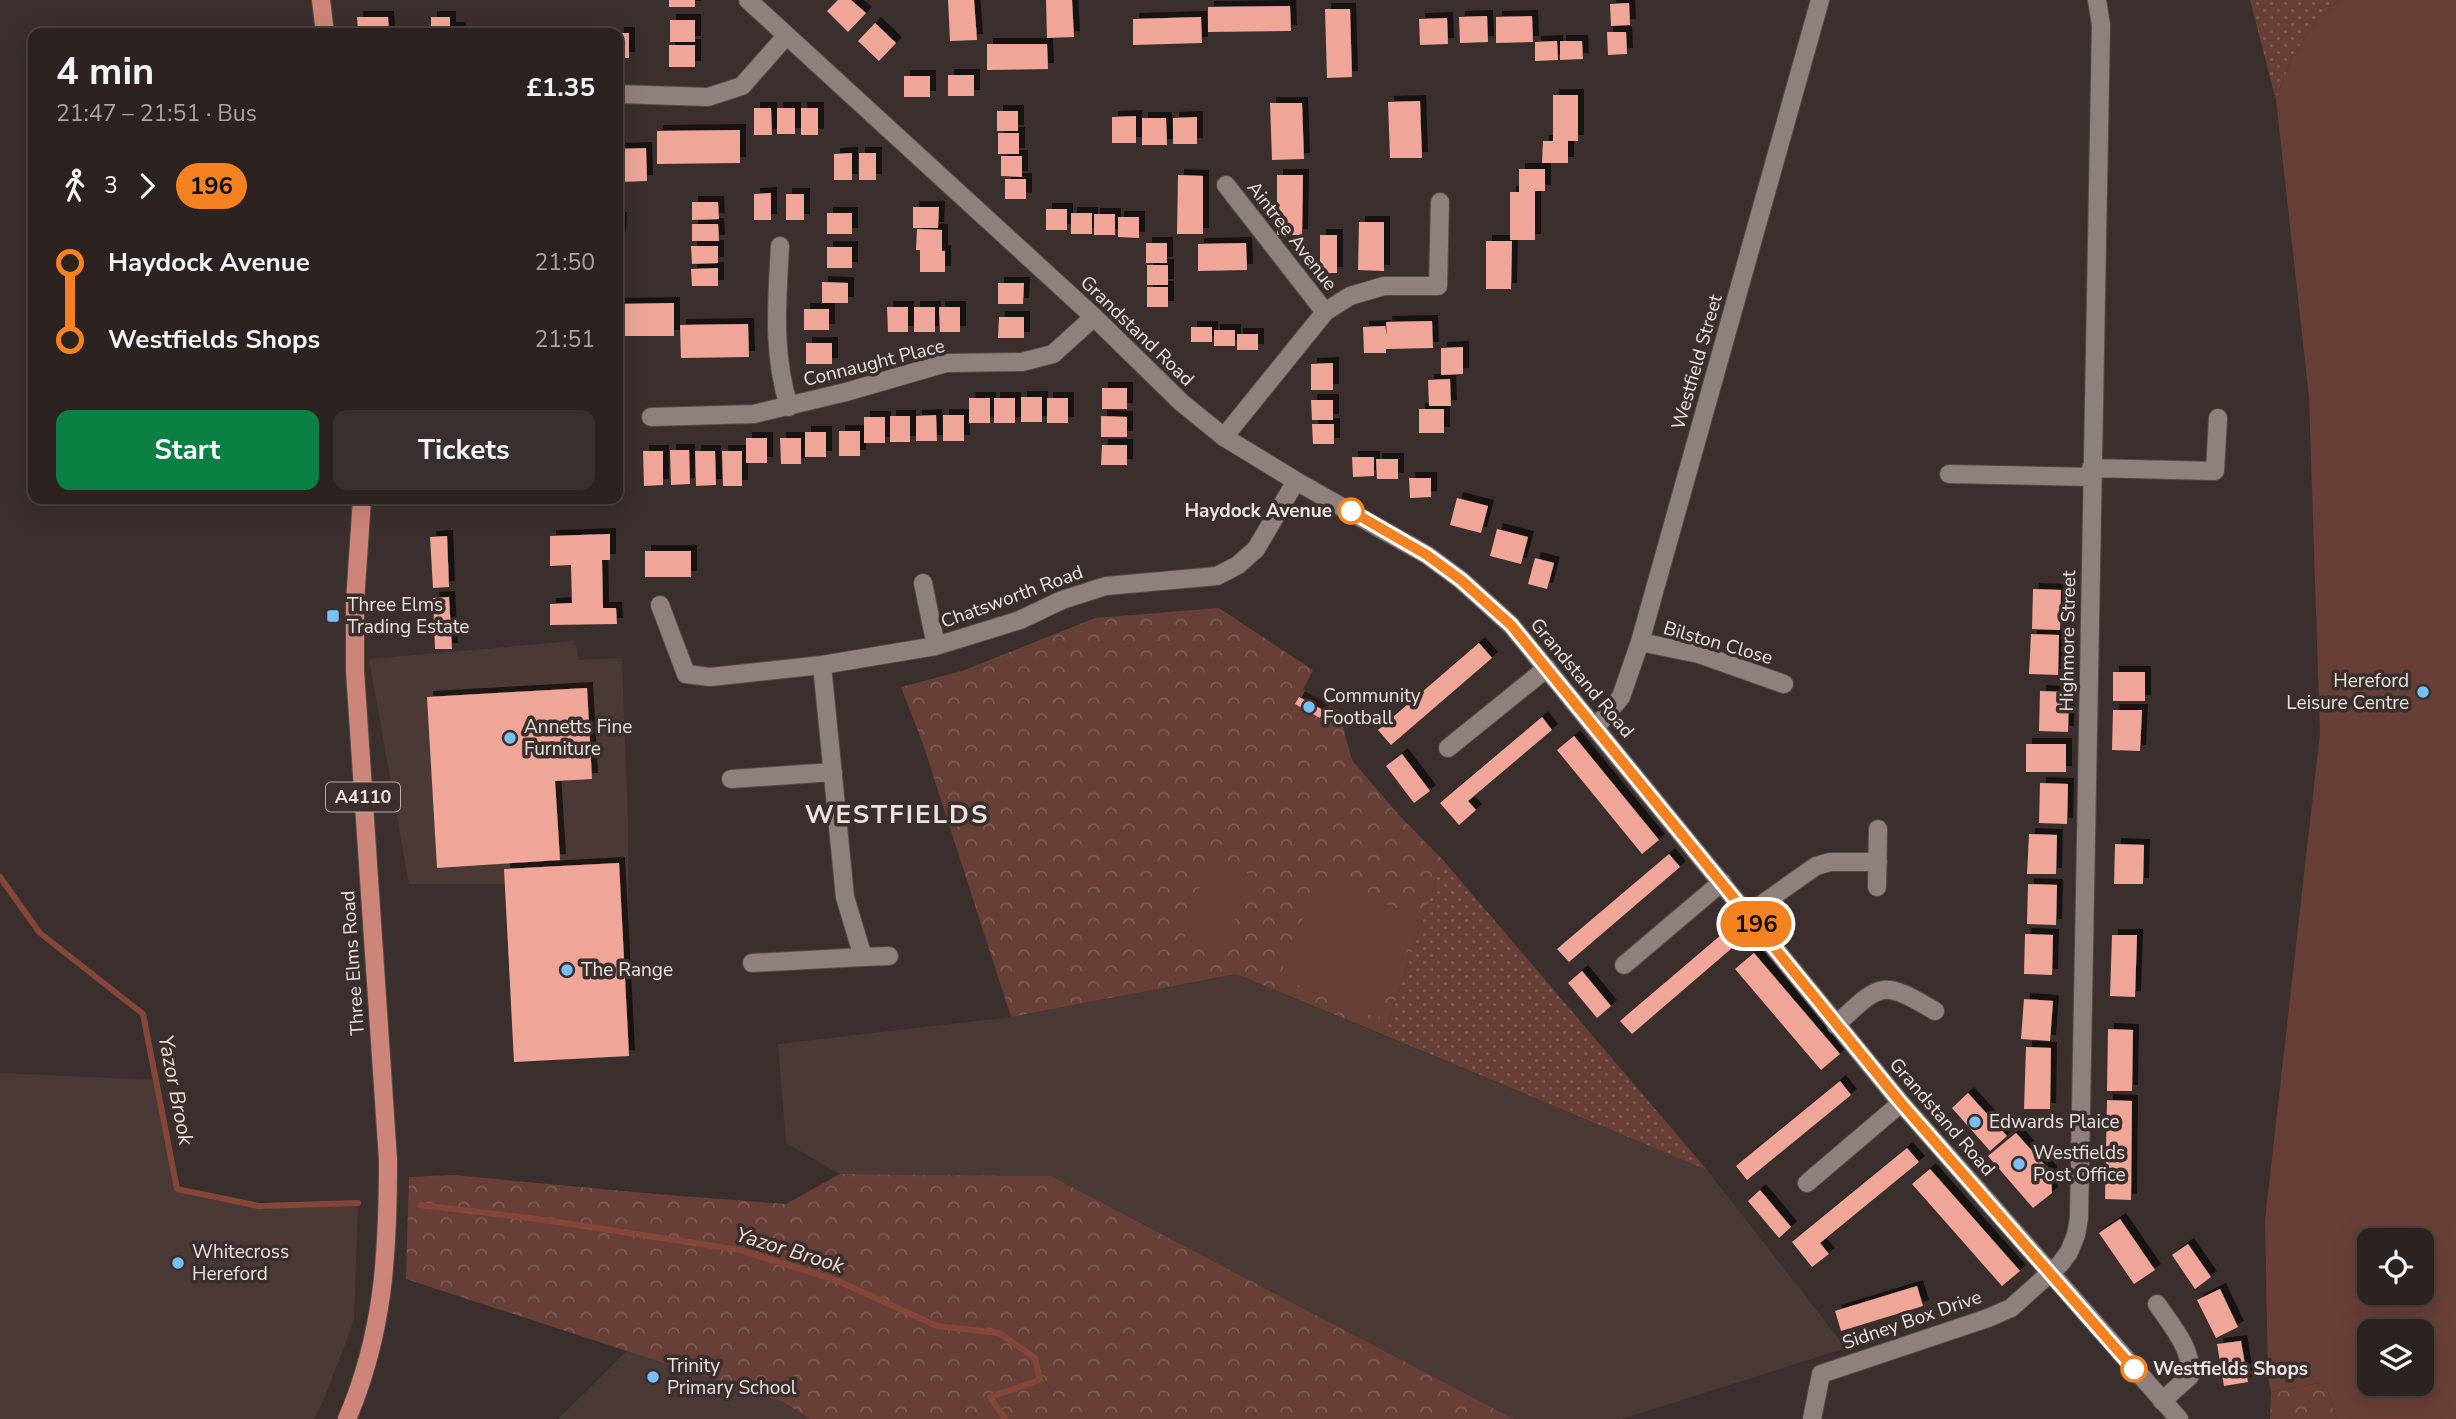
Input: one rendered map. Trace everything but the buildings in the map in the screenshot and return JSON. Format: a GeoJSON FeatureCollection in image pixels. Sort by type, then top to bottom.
{"type":"FeatureCollection","features":[{"type":"Feature","properties":{"kind":"main road"},"geometry":{"type":"LineString","coordinates":[[321,0],[324,28]]}},
{"type":"Feature","properties":{"kind":"main road","name":"Three Elms Road"},"geometry":{"type":"LineString","coordinates":[[346,1419],[363,1378],[380,1310],[388,1228],[388,1160],[355,671],[355,602],[362,504]]}},
{"type":"Feature","properties":{"kind":"street","name":"Grandstand Road"},"geometry":{"type":"LineString","coordinates":[[748,0],[1094,317],[1182,403],[1224,437],[1427,555],[1461,580],[1511,625],[1901,1103],[2179,1419]]}},
{"type":"Feature","properties":{"kind":"street","name":"Westfield Street"},"geometry":{"type":"LineString","coordinates":[[1596,727],[1620,697],[1640,642],[1820,0]]}},
{"type":"Feature","properties":{"kind":"street","name":"Highmore Street"},"geometry":{"type":"LineString","coordinates":[[2050,1273],[2069,1252],[2079,1218],[2085,1010],[2091,472],[2101,25],[2096,0]]}},
{"type":"Feature","properties":{"kind":"street"},"geometry":{"type":"LineString","coordinates":[[623,94],[708,97],[742,86],[786,36]]}},
{"type":"Feature","properties":{"kind":"street","name":"Aintree Avenue"},"geometry":{"type":"LineString","coordinates":[[1226,185],[1325,312]]}},
{"type":"Feature","properties":{"kind":"street"},"geometry":{"type":"LineString","coordinates":[[1224,437],[1325,312],[1350,296],[1384,286],[1438,286],[1440,202]]}},
{"type":"Feature","properties":{"kind":"street"},"geometry":{"type":"LineString","coordinates":[[780,246],[776,336],[782,382],[789,407]]}},
{"type":"Feature","properties":{"kind":"street","name":"Connaught Place"},"geometry":{"type":"LineString","coordinates":[[651,417],[754,414],[789,407],[946,363],[1022,362],[1053,354],[1094,317]]}},
{"type":"Feature","properties":{"kind":"street"},"geometry":{"type":"LineString","coordinates":[[1949,474],[2215,471],[2218,418]]}},
{"type":"Feature","properties":{"kind":"street","name":"Chatsworth Road"},"geometry":{"type":"LineString","coordinates":[[660,605],[686,674],[710,677],[822,666],[936,646],[1020,620],[1062,600],[1106,586],[1217,576],[1238,565],[1256,548],[1296,481]]}},
{"type":"Feature","properties":{"kind":"street"},"geometry":{"type":"LineString","coordinates":[[923,583],[936,646]]}},
{"type":"Feature","properties":{"kind":"street","name":"Bilston Close"},"geometry":{"type":"LineString","coordinates":[[1640,642],[1699,654],[1784,684]]}},
{"type":"Feature","properties":{"kind":"street"},"geometry":{"type":"LineString","coordinates":[[822,666],[845,897],[863,957]]}},
{"type":"Feature","properties":{"kind":"street"},"geometry":{"type":"LineString","coordinates":[[1448,748],[1548,668]]}},
{"type":"Feature","properties":{"kind":"street"},"geometry":{"type":"LineString","coordinates":[[731,779],[833,772]]}},
{"type":"Feature","properties":{"kind":"street"},"geometry":{"type":"LineString","coordinates":[[1877,887],[1878,829]]}},
{"type":"Feature","properties":{"kind":"street"},"geometry":{"type":"LineString","coordinates":[[1748,914],[1816,866],[1830,862],[1878,862]]}},
{"type":"Feature","properties":{"kind":"street"},"geometry":{"type":"LineString","coordinates":[[1624,965],[1722,882]]}},
{"type":"Feature","properties":{"kind":"street"},"geometry":{"type":"LineString","coordinates":[[752,963],[889,956]]}},
{"type":"Feature","properties":{"kind":"street"},"geometry":{"type":"LineString","coordinates":[[1836,1025],[1870,993],[1886,989],[1903,992],[1935,1011]]}},
{"type":"Feature","properties":{"kind":"street"},"geometry":{"type":"LineString","coordinates":[[1807,1183],[1901,1103]]}},
{"type":"Feature","properties":{"kind":"street","name":"Sidney Box Drive"},"geometry":{"type":"LineString","coordinates":[[1812,1419],[1821,1374],[2011,1308],[2050,1273]]}},
{"type":"Feature","properties":{"kind":"street"},"geometry":{"type":"LineString","coordinates":[[2157,1304],[2182,1341],[2191,1364],[2190,1376],[2162,1401]]}},
{"type":"Feature","properties":{"kind":"shaded area"},"geometry":{"type":"Polygon","coordinates":[[[575,641],[579,660],[622,658],[628,820],[629,1056],[514,1062],[505,884],[409,884],[369,659],[575,641]]]}},
{"type":"Feature","properties":{"kind":"shaded area"},"geometry":{"type":"Polygon","coordinates":[[[1236,974],[1707,1170],[1846,1348],[1622,1419],[1514,1419],[1051,1176],[840,1174],[786,1143],[778,1044],[1011,1017],[1236,974]]]}},
{"type":"Feature","properties":{"kind":"shaded area","name":"Whitecross Hereford"},"geometry":{"type":"Polygon","coordinates":[[[0,1073],[155,1080],[178,1189],[259,1206],[358,1203],[354,1320],[314,1419],[0,1419],[0,1073]]]}},
{"type":"Feature","properties":{"kind":"shaded area","name":"Trinity Primary School"},"geometry":{"type":"Polygon","coordinates":[[[627,1351],[783,1402],[810,1419],[558,1419],[627,1351]]]}},
{"type":"Feature","properties":{"kind":"green space"},"geometry":{"type":"Polygon","coordinates":[[[2250,0],[2338,0],[2318,19],[2292,56],[2276,100],[2250,0]]]}},
{"type":"Feature","properties":{"kind":"green space"},"geometry":{"type":"Polygon","coordinates":[[[2338,0],[2456,0],[2456,1419],[2337,1419],[2325,1382],[2271,1392],[2268,1377],[2265,1220],[2320,733],[2309,397],[2276,100],[2292,56],[2318,19],[2338,0]]]}},
{"type":"Feature","properties":{"kind":"green space"},"geometry":{"type":"Polygon","coordinates":[[[1219,608],[1313,670],[1303,689],[1348,716],[1342,724],[1352,760],[1397,813],[1443,860],[1384,1035],[1236,974],[1011,1017],[923,744],[901,687],[962,671],[1095,618],[1219,608]]]}},
{"type":"Feature","properties":{"kind":"green space"},"geometry":{"type":"Polygon","coordinates":[[[1443,860],[1707,1170],[1384,1035],[1443,860]]]}},
{"type":"Feature","properties":{"kind":"green space"},"geometry":{"type":"Polygon","coordinates":[[[1208,862],[1249,874],[1224,952],[1184,940],[1208,862]]]}},
{"type":"Feature","properties":{"kind":"green space"},"geometry":{"type":"Polygon","coordinates":[[[1321,877],[1420,918],[1378,1018],[1279,977],[1321,877]]]}},
{"type":"Feature","properties":{"kind":"green space"},"geometry":{"type":"Polygon","coordinates":[[[840,1174],[1051,1176],[1514,1419],[810,1419],[783,1402],[406,1279],[409,1177],[453,1175],[786,1204],[840,1174]]]}},
{"type":"Feature","properties":{"kind":"green space"},"geometry":{"type":"Polygon","coordinates":[[[2325,1382],[2337,1419],[2270,1419],[2271,1392],[2325,1382]]]}},
{"type":"Feature","properties":{"kind":"waterway","name":"Yazor Brook"},"geometry":{"type":"LineString","coordinates":[[0,877],[40,933],[143,1014],[177,1189],[259,1206],[358,1203]]}},
{"type":"Feature","properties":{"kind":"waterway","name":"Yazor Brook"},"geometry":{"type":"LineString","coordinates":[[420,1205],[545,1220],[740,1250],[838,1281],[937,1326],[999,1333],[1035,1358],[1040,1380],[990,1397],[1005,1419]]}},
{"type":"Feature","properties":{"kind":"bus line","name":"196"},"geometry":{"type":"LineString","coordinates":[[1351,511],[1427,555],[1461,580],[1511,625],[1901,1103],[2134,1369]]}},
{"type":"Feature","properties":{"kind":"place","name":"Haydock Avenue"},"geometry":{"type":"Point","coordinates":[1351,511]}},
{"type":"Feature","properties":{"kind":"place","name":"Three Elms Trading Estate"},"geometry":{"type":"Point","coordinates":[333,616]}},
{"type":"Feature","properties":{"kind":"place","name":"Hereford Leisure Centre"},"geometry":{"type":"Point","coordinates":[2423,692]}},
{"type":"Feature","properties":{"kind":"place","name":"Community Football"},"geometry":{"type":"Point","coordinates":[1309,707]}},
{"type":"Feature","properties":{"kind":"place","name":"Annetts Fine Furniture"},"geometry":{"type":"Point","coordinates":[510,738]}},
{"type":"Feature","properties":{"kind":"place","name":"The Range"},"geometry":{"type":"Point","coordinates":[567,970]}},
{"type":"Feature","properties":{"kind":"place","name":"Edwards Plaice"},"geometry":{"type":"Point","coordinates":[1975,1122]}},
{"type":"Feature","properties":{"kind":"place","name":"Westfields Post Office"},"geometry":{"type":"Point","coordinates":[2019,1164]}},
{"type":"Feature","properties":{"kind":"place","name":"Whitecross Hereford"},"geometry":{"type":"Point","coordinates":[178,1263]}},
{"type":"Feature","properties":{"kind":"place","name":"Westfields Shops"},"geometry":{"type":"Point","coordinates":[2134,1369]}},
{"type":"Feature","properties":{"kind":"place","name":"Trinity Primary School"},"geometry":{"type":"Point","coordinates":[653,1377]}},
{"type":"Feature","properties":{"kind":"district","name":"WESTFIELDS"},"geometry":{"type":"Point","coordinates":[897,814]}}]}
